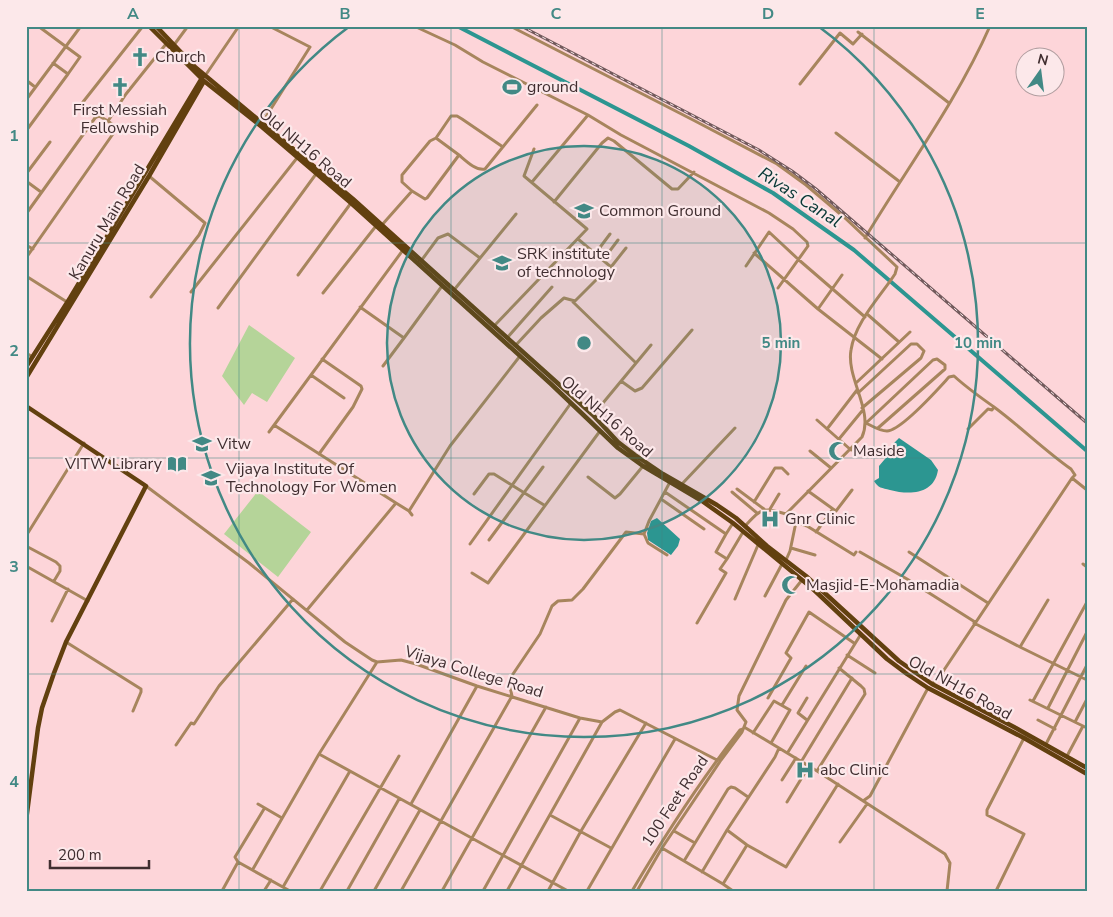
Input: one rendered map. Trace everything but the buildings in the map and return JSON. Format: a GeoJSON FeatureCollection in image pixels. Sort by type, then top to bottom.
{"type":"FeatureCollection","features":[{"type":"Feature","properties":{"kind":"main road","name":"Old NH16 Road"},"geometry":{"type":"LineString","coordinates":[[149,26],[166,44],[297,158],[454,290],[593,415],[618,442],[681,485],[717,504],[745,526],[885,650],[930,686],[1046,744],[1086,767]]}},
{"type":"Feature","properties":{"kind":"main road","name":"Old NH16 Road"},"geometry":{"type":"LineString","coordinates":[[156,26],[204,77],[262,123],[379,226],[618,448],[643,466],[702,501],[733,523],[758,545],[784,562]]}},
{"type":"Feature","properties":{"kind":"main road","name":"Kanuru Main Road"},"geometry":{"type":"LineString","coordinates":[[26,367],[50,335],[149,176],[204,77]]}},
{"type":"Feature","properties":{"kind":"main road","name":"Kanuru Main Road"},"geometry":{"type":"LineString","coordinates":[[26,378],[68,302],[98,257],[204,77]]}},
{"type":"Feature","properties":{"kind":"main road"},"geometry":{"type":"LineString","coordinates":[[26,406],[146,486],[66,642],[42,708],[26,820]]}},
{"type":"Feature","properties":{"kind":"main road","name":"Old NH16 Road"},"geometry":{"type":"LineString","coordinates":[[804,578],[887,659],[930,686],[1087,774]]}},
{"type":"Feature","properties":{"kind":"street"},"geometry":{"type":"LineString","coordinates":[[26,131],[80,58],[38,26]]}},
{"type":"Feature","properties":{"kind":"street"},"geometry":{"type":"LineString","coordinates":[[26,99],[80,26]]}},
{"type":"Feature","properties":{"kind":"street"},"geometry":{"type":"LineString","coordinates":[[83,102],[143,26]]}},
{"type":"Feature","properties":{"kind":"street"},"geometry":{"type":"LineString","coordinates":[[174,46],[188,26]]}},
{"type":"Feature","properties":{"kind":"street"},"geometry":{"type":"LineString","coordinates":[[204,77],[239,26]]}},
{"type":"Feature","properties":{"kind":"street"},"geometry":{"type":"LineString","coordinates":[[262,123],[310,47],[269,26]]}},
{"type":"Feature","properties":{"kind":"street"},"geometry":{"type":"LineString","coordinates":[[414,26],[588,115],[621,135],[773,215],[793,229],[807,242],[808,246],[778,288]]}},
{"type":"Feature","properties":{"kind":"street"},"geometry":{"type":"LineString","coordinates":[[510,26],[777,164],[832,207],[897,267],[896,274],[866,315],[855,337],[850,358],[866,423]]}},
{"type":"Feature","properties":{"kind":"street"},"geometry":{"type":"LineString","coordinates":[[865,238],[949,103],[971,65],[990,26]]}},
{"type":"Feature","properties":{"kind":"street"},"geometry":{"type":"LineString","coordinates":[[800,84],[840,32],[853,44],[860,33],[949,103]]}},
{"type":"Feature","properties":{"kind":"street"},"geometry":{"type":"LineString","coordinates":[[108,121],[126,94],[166,44]]}},
{"type":"Feature","properties":{"kind":"street"},"geometry":{"type":"LineString","coordinates":[[53,63],[68,74]]}},
{"type":"Feature","properties":{"kind":"street"},"geometry":{"type":"LineString","coordinates":[[26,80],[35,86]]}},
{"type":"Feature","properties":{"kind":"street"},"geometry":{"type":"LineString","coordinates":[[436,138],[482,170],[485,169],[537,105]]}},
{"type":"Feature","properties":{"kind":"street"},"geometry":{"type":"LineString","coordinates":[[459,155],[427,198],[422,198],[402,182],[402,175],[430,141],[436,138],[451,116],[454,115],[462,119],[503,147]]}},
{"type":"Feature","properties":{"kind":"street"},"geometry":{"type":"LineString","coordinates":[[532,182],[588,115]]}},
{"type":"Feature","properties":{"kind":"street"},"geometry":{"type":"LineString","coordinates":[[26,214],[95,118],[99,116],[115,126],[114,131],[26,258]]}},
{"type":"Feature","properties":{"kind":"street"},"geometry":{"type":"LineString","coordinates":[[836,133],[900,182]]}},
{"type":"Feature","properties":{"kind":"street"},"geometry":{"type":"LineString","coordinates":[[554,202],[602,142],[608,138],[672,189],[678,189],[694,172]]}},
{"type":"Feature","properties":{"kind":"street"},"geometry":{"type":"LineString","coordinates":[[26,174],[50,142]]}},
{"type":"Feature","properties":{"kind":"street"},"geometry":{"type":"LineString","coordinates":[[494,326],[587,229],[524,176],[534,149]]}},
{"type":"Feature","properties":{"kind":"street"},"geometry":{"type":"LineString","coordinates":[[191,292],[297,158]]}},
{"type":"Feature","properties":{"kind":"street"},"geometry":{"type":"LineString","coordinates":[[218,308],[316,174]]}},
{"type":"Feature","properties":{"kind":"street"},"geometry":{"type":"LineString","coordinates":[[149,176],[205,223],[199,235],[151,297]]}},
{"type":"Feature","properties":{"kind":"street"},"geometry":{"type":"LineString","coordinates":[[26,181],[41,192]]}},
{"type":"Feature","properties":{"kind":"street"},"geometry":{"type":"LineString","coordinates":[[324,293],[379,226],[412,191]]}},
{"type":"Feature","properties":{"kind":"street"},"geometry":{"type":"LineString","coordinates":[[298,274],[351,203]]}},
{"type":"Feature","properties":{"kind":"street"},"geometry":{"type":"LineString","coordinates":[[454,290],[516,214]]}},
{"type":"Feature","properties":{"kind":"street"},"geometry":{"type":"LineString","coordinates":[[746,266],[769,232],[832,289],[899,342]]}},
{"type":"Feature","properties":{"kind":"street"},"geometry":{"type":"LineString","coordinates":[[421,261],[438,238],[448,234],[480,258]]}},
{"type":"Feature","properties":{"kind":"street"},"geometry":{"type":"LineString","coordinates":[[595,254],[610,234]]}},
{"type":"Feature","properties":{"kind":"street"},"geometry":{"type":"LineString","coordinates":[[578,240],[611,267],[626,248]]}},
{"type":"Feature","properties":{"kind":"street"},"geometry":{"type":"LineString","coordinates":[[602,260],[618,240]]}},
{"type":"Feature","properties":{"kind":"street"},"geometry":{"type":"LineString","coordinates":[[26,244],[33,249]]}},
{"type":"Feature","properties":{"kind":"street"},"geometry":{"type":"LineString","coordinates":[[269,432],[403,250]]}},
{"type":"Feature","properties":{"kind":"street"},"geometry":{"type":"LineString","coordinates":[[754,253],[818,309],[882,359]]}},
{"type":"Feature","properties":{"kind":"street"},"geometry":{"type":"LineString","coordinates":[[573,302],[606,270]]}},
{"type":"Feature","properties":{"kind":"street"},"geometry":{"type":"LineString","coordinates":[[818,309],[842,275]]}},
{"type":"Feature","properties":{"kind":"street"},"geometry":{"type":"LineString","coordinates":[[26,276],[68,302]]}},
{"type":"Feature","properties":{"kind":"street"},"geometry":{"type":"LineString","coordinates":[[383,366],[442,286]]}},
{"type":"Feature","properties":{"kind":"street"},"geometry":{"type":"LineString","coordinates":[[507,338],[552,287]]}},
{"type":"Feature","properties":{"kind":"street"},"geometry":{"type":"LineString","coordinates":[[515,346],[541,318],[564,298],[568,298],[636,363]]}},
{"type":"Feature","properties":{"kind":"street"},"geometry":{"type":"LineString","coordinates":[[360,307],[404,338]]}},
{"type":"Feature","properties":{"kind":"street"},"geometry":{"type":"LineString","coordinates":[[621,380],[635,391],[642,388],[692,330]]}},
{"type":"Feature","properties":{"kind":"street"},"geometry":{"type":"LineString","coordinates":[[856,383],[910,332]]}},
{"type":"Feature","properties":{"kind":"street"},"geometry":{"type":"LineString","coordinates":[[827,428],[858,391],[911,344],[917,344],[924,351],[921,358],[862,409],[839,440]]}},
{"type":"Feature","properties":{"kind":"street"},"geometry":{"type":"LineString","coordinates":[[593,415],[651,345]]}},
{"type":"Feature","properties":{"kind":"street"},"geometry":{"type":"LineString","coordinates":[[26,353],[33,357]]}},
{"type":"Feature","properties":{"kind":"street"},"geometry":{"type":"LineString","coordinates":[[409,511],[456,438],[520,356]]}},
{"type":"Feature","properties":{"kind":"street"},"geometry":{"type":"LineString","coordinates":[[319,454],[353,407],[362,389],[361,386],[322,359]]}},
{"type":"Feature","properties":{"kind":"street"},"geometry":{"type":"LineString","coordinates":[[786,514],[851,450],[862,437],[866,423],[934,360],[937,359],[945,365],[944,370],[878,428]]}},
{"type":"Feature","properties":{"kind":"street"},"geometry":{"type":"LineString","coordinates":[[311,375],[344,398]]}},
{"type":"Feature","properties":{"kind":"street"},"geometry":{"type":"LineString","coordinates":[[840,842],[867,804],[930,686],[940,676],[1075,475],[1071,469],[1034,442],[994,407],[969,390],[954,376],[951,376],[912,415],[895,429],[884,431],[866,423]]}},
{"type":"Feature","properties":{"kind":"street"},"geometry":{"type":"LineString","coordinates":[[470,544],[571,403]]}},
{"type":"Feature","properties":{"kind":"street"},"geometry":{"type":"LineString","coordinates":[[968,429],[988,409],[992,410],[994,407]]}},
{"type":"Feature","properties":{"kind":"street"},"geometry":{"type":"LineString","coordinates":[[817,420],[851,450]]}},
{"type":"Feature","properties":{"kind":"street"},"geometry":{"type":"LineString","coordinates":[[274,425],[409,511],[412,515]]}},
{"type":"Feature","properties":{"kind":"street"},"geometry":{"type":"LineString","coordinates":[[681,485],[736,428]]}},
{"type":"Feature","properties":{"kind":"street"},"geometry":{"type":"LineString","coordinates":[[472,573],[488,583],[600,431]]}},
{"type":"Feature","properties":{"kind":"street"},"geometry":{"type":"LineString","coordinates":[[26,536],[84,443]]}},
{"type":"Feature","properties":{"kind":"street"},"geometry":{"type":"LineString","coordinates":[[810,451],[831,468]]}},
{"type":"Feature","properties":{"kind":"street"},"geometry":{"type":"LineString","coordinates":[[588,477],[615,498],[643,466]]}},
{"type":"Feature","properties":{"kind":"street"},"geometry":{"type":"LineString","coordinates":[[489,540],[543,467]]}},
{"type":"Feature","properties":{"kind":"street"},"geometry":{"type":"LineString","coordinates":[[754,502],[775,468],[782,468],[788,474]]}},
{"type":"Feature","properties":{"kind":"street"},"geometry":{"type":"LineString","coordinates":[[474,494],[491,473],[544,505]]}},
{"type":"Feature","properties":{"kind":"street"},"geometry":{"type":"LineString","coordinates":[[1072,478],[1087,490]]}},
{"type":"Feature","properties":{"kind":"street"},"geometry":{"type":"LineString","coordinates":[[667,555],[648,543],[644,534],[670,482]]}},
{"type":"Feature","properties":{"kind":"street"},"geometry":{"type":"LineString","coordinates":[[146,486],[249,563],[362,655],[377,662],[319,754],[253,869]]}},
{"type":"Feature","properties":{"kind":"street"},"geometry":{"type":"LineString","coordinates":[[737,489],[764,509]]}},
{"type":"Feature","properties":{"kind":"street"},"geometry":{"type":"LineString","coordinates":[[808,491],[836,511],[852,490]]}},
{"type":"Feature","properties":{"kind":"street"},"geometry":{"type":"LineString","coordinates":[[664,492],[726,534]]}},
{"type":"Feature","properties":{"kind":"street"},"geometry":{"type":"LineString","coordinates":[[732,492],[757,513]]}},
{"type":"Feature","properties":{"kind":"street"},"geometry":{"type":"LineString","coordinates":[[770,509],[779,494]]}},
{"type":"Feature","properties":{"kind":"street"},"geometry":{"type":"LineString","coordinates":[[661,499],[704,528]]}},
{"type":"Feature","properties":{"kind":"street"},"geometry":{"type":"LineString","coordinates":[[307,610],[396,504]]}},
{"type":"Feature","properties":{"kind":"street"},"geometry":{"type":"LineString","coordinates":[[745,526],[757,513],[764,509],[786,514],[796,522],[807,526],[854,555],[858,552],[907,579],[975,622],[1020,647],[1087,680]]}},
{"type":"Feature","properties":{"kind":"street"},"geometry":{"type":"LineString","coordinates":[[816,532],[833,509]]}},
{"type":"Feature","properties":{"kind":"street"},"geometry":{"type":"LineString","coordinates":[[765,596],[791,548],[796,522]]}},
{"type":"Feature","properties":{"kind":"street"},"geometry":{"type":"LineString","coordinates":[[727,559],[716,552],[733,523]]}},
{"type":"Feature","properties":{"kind":"street"},"geometry":{"type":"LineString","coordinates":[[401,891],[512,696],[510,687],[511,677],[540,634],[552,606],[558,601],[572,600],[583,589],[626,532],[644,534]]}},
{"type":"Feature","properties":{"kind":"street"},"geometry":{"type":"LineString","coordinates":[[698,623],[726,573],[720,569],[743,532]]}},
{"type":"Feature","properties":{"kind":"street"},"geometry":{"type":"LineString","coordinates":[[735,599],[758,545]]}},
{"type":"Feature","properties":{"kind":"street"},"geometry":{"type":"LineString","coordinates":[[26,546],[48,557],[60,566],[60,571],[54,581]]}},
{"type":"Feature","properties":{"kind":"street"},"geometry":{"type":"LineString","coordinates":[[791,548],[805,551],[815,556]]}},
{"type":"Feature","properties":{"kind":"street"},"geometry":{"type":"LineString","coordinates":[[910,552],[988,603]]}},
{"type":"Feature","properties":{"kind":"street"},"geometry":{"type":"LineString","coordinates":[[26,566],[88,601]]}},
{"type":"Feature","properties":{"kind":"street"},"geometry":{"type":"LineString","coordinates":[[804,578],[786,600],[739,696],[737,710],[745,720],[743,728],[788,752],[946,854],[950,863],[947,891]]}},
{"type":"Feature","properties":{"kind":"street"},"geometry":{"type":"LineString","coordinates":[[52,621],[68,589]]}},
{"type":"Feature","properties":{"kind":"street"},"geometry":{"type":"LineString","coordinates":[[176,745],[191,723],[194,724],[219,686],[293,599]]}},
{"type":"Feature","properties":{"kind":"street"},"geometry":{"type":"LineString","coordinates":[[1020,647],[1048,600]]}},
{"type":"Feature","properties":{"kind":"street"},"geometry":{"type":"LineString","coordinates":[[1067,756],[1085,727],[1032,701],[1087,602]]}},
{"type":"Feature","properties":{"kind":"street"},"geometry":{"type":"LineString","coordinates":[[768,698],[791,658],[786,653],[809,612],[854,643]]}},
{"type":"Feature","properties":{"kind":"street"},"geometry":{"type":"LineString","coordinates":[[1048,708],[1087,632]]}},
{"type":"Feature","properties":{"kind":"street"},"geometry":{"type":"LineString","coordinates":[[788,752],[861,634]]}},
{"type":"Feature","properties":{"kind":"street"},"geometry":{"type":"LineString","coordinates":[[66,642],[142,690],[133,711]]}},
{"type":"Feature","properties":{"kind":"street"},"geometry":{"type":"LineString","coordinates":[[847,656],[875,673]]}},
{"type":"Feature","properties":{"kind":"street","name":"Vijaya College Road"},"geometry":{"type":"LineString","coordinates":[[377,662],[392,660],[409,662],[477,686],[580,718],[602,722]]}},
{"type":"Feature","properties":{"kind":"street"},"geometry":{"type":"LineString","coordinates":[[1046,744],[1087,665]]}},
{"type":"Feature","properties":{"kind":"street"},"geometry":{"type":"LineString","coordinates":[[782,705],[806,666]]}},
{"type":"Feature","properties":{"kind":"street"},"geometry":{"type":"LineString","coordinates":[[817,770],[865,694],[864,688],[839,668]]}},
{"type":"Feature","properties":{"kind":"street"},"geometry":{"type":"LineString","coordinates":[[802,762],[852,678]]}},
{"type":"Feature","properties":{"kind":"street"},"geometry":{"type":"LineString","coordinates":[[411,804],[477,686]]}},
{"type":"Feature","properties":{"kind":"street"},"geometry":{"type":"LineString","coordinates":[[807,698],[798,713],[807,720]]}},
{"type":"Feature","properties":{"kind":"street"},"geometry":{"type":"LineString","coordinates":[[1075,722],[1087,699]]}},
{"type":"Feature","properties":{"kind":"street"},"geometry":{"type":"LineString","coordinates":[[753,733],[774,701],[782,705],[790,710],[771,743]]}},
{"type":"Feature","properties":{"kind":"street"},"geometry":{"type":"LineString","coordinates":[[442,891],[546,707]]}},
{"type":"Feature","properties":{"kind":"street"},"geometry":{"type":"LineString","coordinates":[[507,891],[602,722],[615,712],[620,710],[717,760]]}},
{"type":"Feature","properties":{"kind":"street"},"geometry":{"type":"LineString","coordinates":[[482,891],[580,718]]}},
{"type":"Feature","properties":{"kind":"street"},"geometry":{"type":"LineString","coordinates":[[1038,720],[1055,729]]}},
{"type":"Feature","properties":{"kind":"street"},"geometry":{"type":"LineString","coordinates":[[548,891],[581,831],[646,723]]}},
{"type":"Feature","properties":{"kind":"street","name":"100 Feet Road"},"geometry":{"type":"LineString","coordinates":[[632,891],[660,844],[717,760],[743,728]]}},
{"type":"Feature","properties":{"kind":"street","name":"100 Feet Road"},"geometry":{"type":"LineString","coordinates":[[637,891],[662,848],[743,728]]}},
{"type":"Feature","properties":{"kind":"street"},"geometry":{"type":"LineString","coordinates":[[996,891],[1024,834],[987,815],[987,810],[1024,738]]}},
{"type":"Feature","properties":{"kind":"street"},"geometry":{"type":"LineString","coordinates":[[587,891],[675,739]]}},
{"type":"Feature","properties":{"kind":"street"},"geometry":{"type":"LineString","coordinates":[[702,872],[748,797],[764,775],[779,748]]}},
{"type":"Feature","properties":{"kind":"street"},"geometry":{"type":"LineString","coordinates":[[319,754],[568,891]]}},
{"type":"Feature","properties":{"kind":"street"},"geometry":{"type":"LineString","coordinates":[[320,891],[399,756]]}},
{"type":"Feature","properties":{"kind":"street"},"geometry":{"type":"LineString","coordinates":[[782,780],[796,758]]}},
{"type":"Feature","properties":{"kind":"street"},"geometry":{"type":"LineString","coordinates":[[1086,767],[1087,761]]}},
{"type":"Feature","properties":{"kind":"street"},"geometry":{"type":"LineString","coordinates":[[787,802],[809,766]]}},
{"type":"Feature","properties":{"kind":"street"},"geometry":{"type":"LineString","coordinates":[[283,886],[350,771]]}},
{"type":"Feature","properties":{"kind":"street"},"geometry":{"type":"LineString","coordinates":[[727,830],[748,845],[786,867],[838,784]]}},
{"type":"Feature","properties":{"kind":"street"},"geometry":{"type":"LineString","coordinates":[[684,860],[730,787],[735,788],[748,797]]}},
{"type":"Feature","properties":{"kind":"street"},"geometry":{"type":"LineString","coordinates":[[867,804],[870,796]]}},
{"type":"Feature","properties":{"kind":"street"},"geometry":{"type":"LineString","coordinates":[[347,891],[399,799]]}},
{"type":"Feature","properties":{"kind":"street"},"geometry":{"type":"LineString","coordinates":[[258,804],[282,818]]}},
{"type":"Feature","properties":{"kind":"street"},"geometry":{"type":"LineString","coordinates":[[264,809],[235,857],[238,862],[290,891]]}},
{"type":"Feature","properties":{"kind":"street"},"geometry":{"type":"LineString","coordinates":[[374,891],[420,810]]}},
{"type":"Feature","properties":{"kind":"street"},"geometry":{"type":"LineString","coordinates":[[550,815],[611,848]]}},
{"type":"Feature","properties":{"kind":"street"},"geometry":{"type":"LineString","coordinates":[[674,831],[695,844]]}},
{"type":"Feature","properties":{"kind":"street"},"geometry":{"type":"LineString","coordinates":[[723,884],[748,845]]}},
{"type":"Feature","properties":{"kind":"street"},"geometry":{"type":"LineString","coordinates":[[662,848],[733,891]]}},
{"type":"Feature","properties":{"kind":"street"},"geometry":{"type":"LineString","coordinates":[[222,891],[238,862]]}},
{"type":"Feature","properties":{"kind":"street"},"geometry":{"type":"LineString","coordinates":[[264,891],[271,880]]}},
{"type":"Feature","properties":{"kind":"green space"},"geometry":{"type":"Polygon","coordinates":[[[249,325],[295,358],[267,402],[252,393],[244,405],[222,376],[249,325]]]}},
{"type":"Feature","properties":{"kind":"green space"},"geometry":{"type":"Polygon","coordinates":[[[258,491],[311,532],[278,577],[224,534],[258,491]]]}},
{"type":"Feature","properties":{"kind":"water"},"geometry":{"type":"Polygon","coordinates":[[[899,438],[931,460],[938,470],[936,478],[926,489],[912,492],[897,492],[880,487],[874,481],[879,478],[879,466],[890,453],[892,445],[899,438]]]}},
{"type":"Feature","properties":{"kind":"water"},"geometry":{"type":"Polygon","coordinates":[[[657,518],[680,539],[678,546],[671,555],[648,540],[647,533],[651,521],[657,518]]]}},
{"type":"Feature","properties":{"kind":"waterway","name":"Rivas Canal"},"geometry":{"type":"LineString","coordinates":[[457,26],[689,146],[773,193],[854,250],[1087,451]]}},
{"type":"Feature","properties":{"kind":"railway"},"geometry":{"type":"LineString","coordinates":[[521,26],[759,150],[792,171],[816,189],[1087,423]]}},
{"type":"Feature","properties":{"kind":"place","name":"Church"},"geometry":{"type":"Point","coordinates":[140,57]}},
{"type":"Feature","properties":{"kind":"place","name":"First Messiah Fellowship"},"geometry":{"type":"Point","coordinates":[120,87]}},
{"type":"Feature","properties":{"kind":"place","name":"ground"},"geometry":{"type":"Point","coordinates":[512,87]}},
{"type":"Feature","properties":{"kind":"place","name":"Common Ground"},"geometry":{"type":"Point","coordinates":[584,211]}},
{"type":"Feature","properties":{"kind":"place","name":"SRK institute of technology"},"geometry":{"type":"Point","coordinates":[502,263]}},
{"type":"Feature","properties":{"kind":"place","name":"Vitw"},"geometry":{"type":"Point","coordinates":[202,444]}},
{"type":"Feature","properties":{"kind":"place","name":"Maside"},"geometry":{"type":"Point","coordinates":[838,451]}},
{"type":"Feature","properties":{"kind":"place","name":"VITW Library"},"geometry":{"type":"Point","coordinates":[177,464]}},
{"type":"Feature","properties":{"kind":"place","name":"Vijaya Institute Of Technology For Women"},"geometry":{"type":"Point","coordinates":[211,478]}},
{"type":"Feature","properties":{"kind":"place","name":"Gnr Clinic"},"geometry":{"type":"Point","coordinates":[770,519]}},
{"type":"Feature","properties":{"kind":"place","name":"Masjid-E-Mohamadia"},"geometry":{"type":"Point","coordinates":[791,585]}},
{"type":"Feature","properties":{"kind":"place","name":"abc Clinic"},"geometry":{"type":"Point","coordinates":[805,770]}}]}
